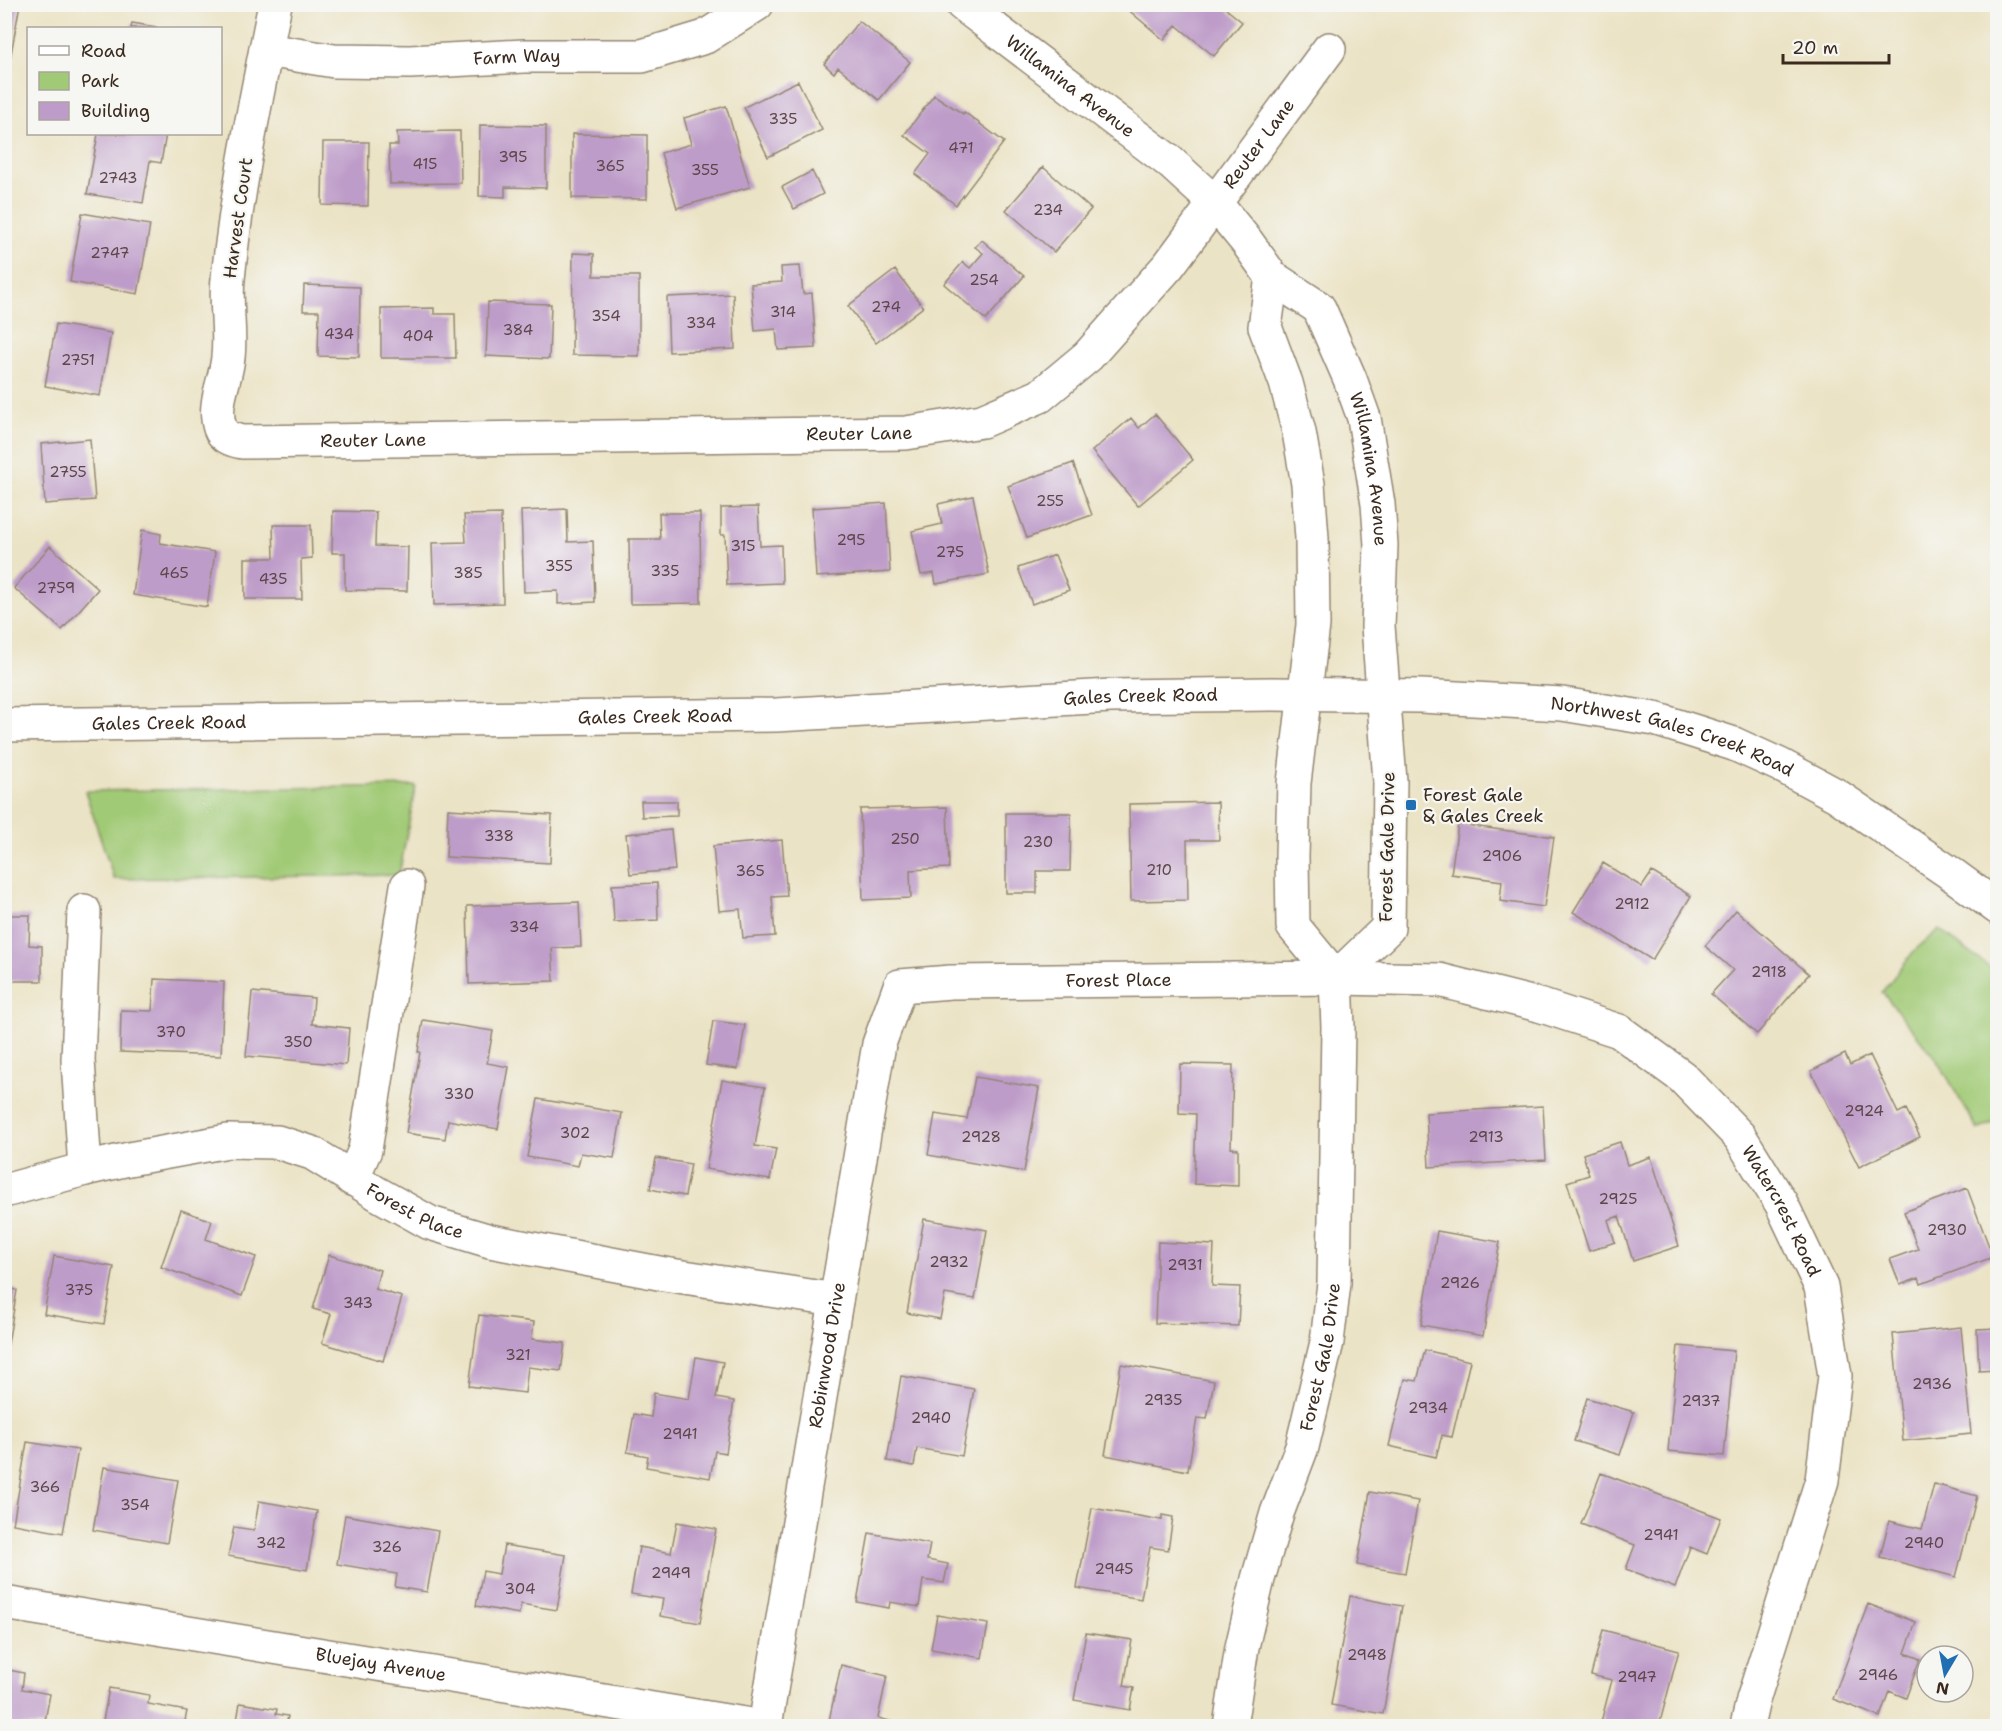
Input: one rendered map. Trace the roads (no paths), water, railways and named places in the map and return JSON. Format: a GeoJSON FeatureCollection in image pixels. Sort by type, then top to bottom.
{"type":"FeatureCollection","features":[{"type":"Feature","properties":{"kind":"street","name":"Harvest Court"},"geometry":{"type":"LineString","coordinates":[[221,432],[217,420],[217,404],[229,356],[227,283],[234,220],[275,4]]}},
{"type":"Feature","properties":{"kind":"street","name":"Farm Way"},"geometry":{"type":"LineString","coordinates":[[266,50],[334,61],[399,62],[524,56],[642,56],[705,37],[757,4]]}},
{"type":"Feature","properties":{"kind":"street","name":"Willamina Avenue"},"geometry":{"type":"LineString","coordinates":[[962,4],[1170,162],[1215,202],[1272,277],[1320,308],[1364,418],[1378,504],[1381,545],[1378,626],[1383,696]]}},
{"type":"Feature","properties":{"kind":"street","name":"Reuter Lane"},"geometry":{"type":"LineString","coordinates":[[221,432],[231,439],[242,442],[906,433],[982,421],[1040,396],[1088,356],[1169,265],[1329,49]]}},
{"type":"Feature","properties":{"kind":"street"},"geometry":{"type":"LineString","coordinates":[[1272,277],[1265,327],[1289,393],[1299,432],[1308,484],[1312,538],[1313,625],[1294,783],[1293,926],[1336,978]]}},
{"type":"Feature","properties":{"kind":"street","name":"Northwest Gales Creek Road"},"geometry":{"type":"LineString","coordinates":[[1304,695],[1421,696],[1562,704],[1655,719],[1734,744],[1836,795],[1998,908]]}},
{"type":"Feature","properties":{"kind":"street","name":"Gales Creek Road"},"geometry":{"type":"LineString","coordinates":[[4,725],[776,715],[1111,696],[1304,695]]}},
{"type":"Feature","properties":{"kind":"street","name":"Forest Gale Drive"},"geometry":{"type":"LineString","coordinates":[[1230,1726],[1242,1647],[1258,1579],[1277,1513],[1302,1447],[1327,1342],[1334,1282],[1338,1027],[1336,978],[1388,928],[1390,781],[1383,696]]}},
{"type":"Feature","properties":{"kind":"street"},"geometry":{"type":"LineString","coordinates":[[352,1179],[365,1150],[406,886]]}},
{"type":"Feature","properties":{"kind":"street"},"geometry":{"type":"LineString","coordinates":[[84,911],[78,1060],[85,1168]]}},
{"type":"Feature","properties":{"kind":"street","name":"Forest Place"},"geometry":{"type":"LineString","coordinates":[[900,986],[951,982],[1336,978]]}},
{"type":"Feature","properties":{"kind":"street","name":"Watercrest Road"},"geometry":{"type":"LineString","coordinates":[[1336,978],[1439,980],[1539,1005],[1619,1031],[1682,1077],[1740,1137],[1781,1203],[1821,1287],[1835,1376],[1822,1480],[1753,1700],[1747,1726]]}},
{"type":"Feature","properties":{"kind":"street","name":"Robinwood Drive"},"geometry":{"type":"LineString","coordinates":[[765,1726],[879,1044],[900,986]]}},
{"type":"Feature","properties":{"kind":"street","name":"Forest Place"},"geometry":{"type":"LineString","coordinates":[[4,1191],[85,1168],[228,1141],[277,1142],[312,1153],[352,1179],[430,1223],[490,1241],[664,1274],[836,1300]]}},
{"type":"Feature","properties":{"kind":"street","name":"Bluejay Avenue"},"geometry":{"type":"LineString","coordinates":[[4,1603],[757,1726]]}},
{"type":"Feature","properties":{"kind":"place","name":"Forest Gale & Gales Creek"},"geometry":{"type":"Point","coordinates":[1411,805]}}]}
